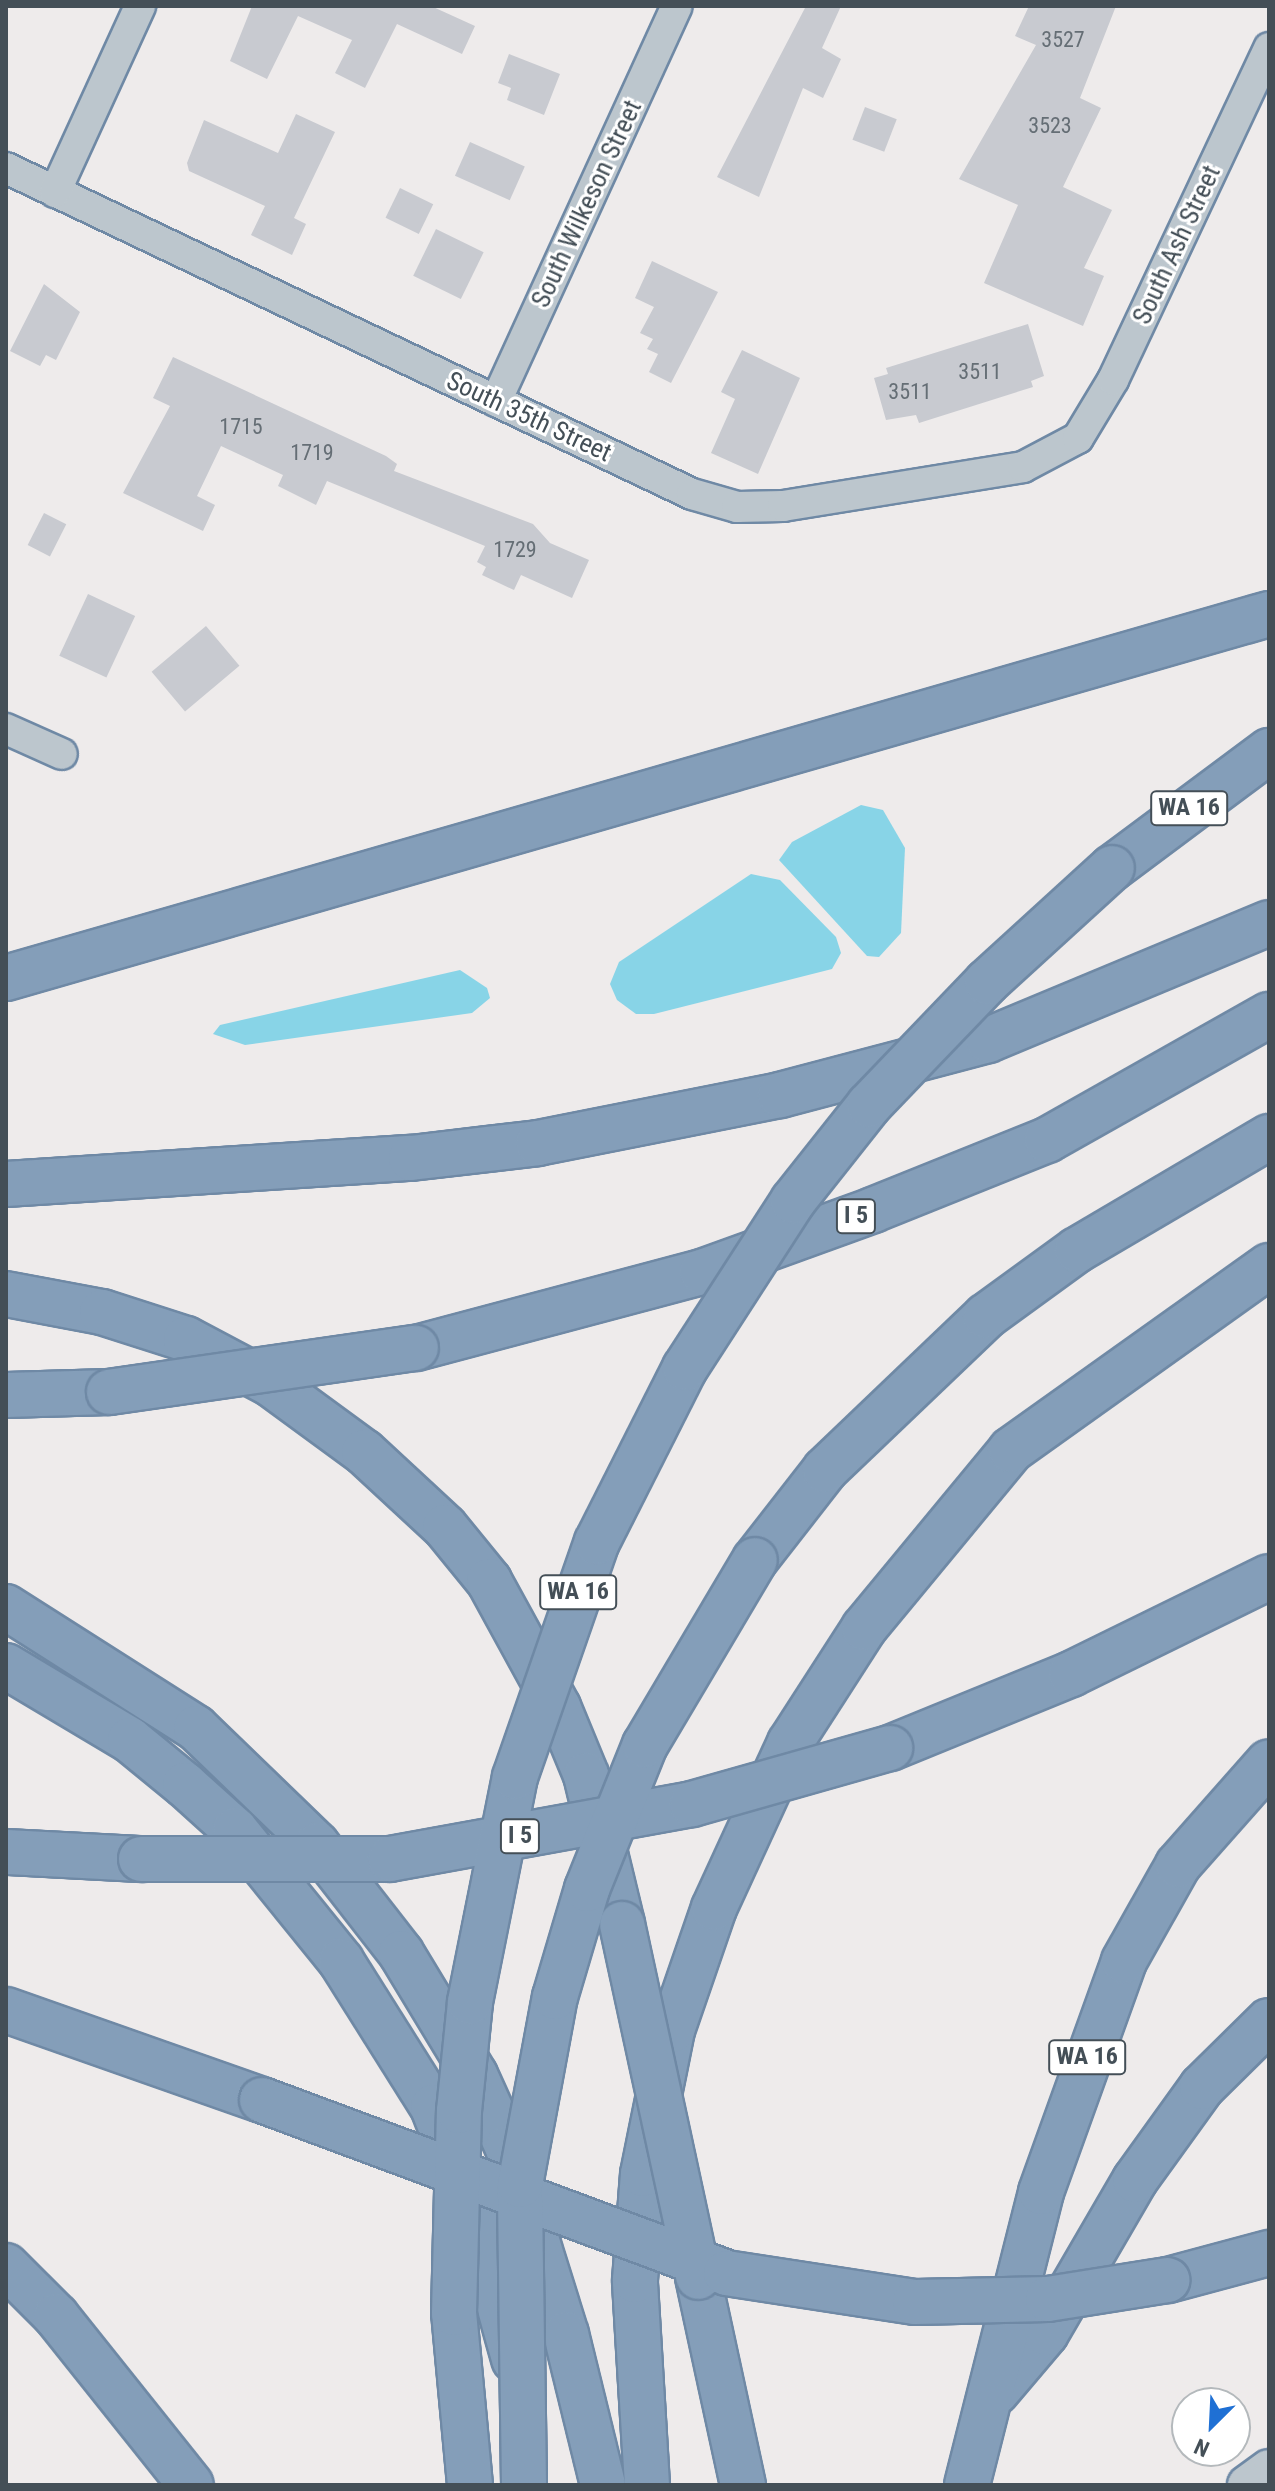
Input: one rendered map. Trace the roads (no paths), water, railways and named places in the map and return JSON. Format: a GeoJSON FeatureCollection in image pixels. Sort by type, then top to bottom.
{"type":"FeatureCollection","features":[{"type":"Feature","properties":{"kind":"highway"},"geometry":{"type":"LineString","coordinates":[[6,978],[1269,614]]}},
{"type":"Feature","properties":{"kind":"highway","name":"WA 16"},"geometry":{"type":"LineString","coordinates":[[470,2485],[454,2313],[459,2111],[470,2002],[515,1777],[597,1542],[685,1368],[793,1201],[869,1105],[987,982],[1112,868],[1269,751]]}},
{"type":"Feature","properties":{"kind":"highway"},"geometry":{"type":"LineString","coordinates":[[6,1184],[425,1157],[538,1143],[780,1095],[988,1040],[1269,923]]}},
{"type":"Feature","properties":{"kind":"highway","name":"I 5"},"geometry":{"type":"LineString","coordinates":[[6,1395],[109,1392],[416,1348],[702,1272],[873,1210],[1047,1140],[1269,1015]]}},
{"type":"Feature","properties":{"kind":"highway"},"geometry":{"type":"LineString","coordinates":[[524,2485],[520,2185],[555,1997],[587,1889],[645,1745],[755,1560],[825,1470],[986,1316],[1077,1250],[1269,1137]]}},
{"type":"Feature","properties":{"kind":"highway"},"geometry":{"type":"LineString","coordinates":[[647,2485],[635,2280],[643,2174],[677,2017],[714,1908],[790,1743],[864,1628],[1011,1450],[1269,1266]]}},
{"type":"Feature","properties":{"kind":"highway"},"geometry":{"type":"LineString","coordinates":[[6,1294],[102,1312],[186,1339],[271,1384],[364,1452],[445,1527],[489,1581],[558,1707],[586,1775],[622,1924],[743,2485]]}},
{"type":"Feature","properties":{"kind":"highway","name":"I 5"},"geometry":{"type":"LineString","coordinates":[[6,1852],[141,1859],[390,1859],[692,1804],[890,1748],[1071,1674],[1269,1577]]}},
{"type":"Feature","properties":{"kind":"highway"},"geometry":{"type":"LineString","coordinates":[[6,1607],[196,1728],[317,1845],[401,1953],[475,2075],[508,2148],[566,2334],[603,2485]]}},
{"type":"Feature","properties":{"kind":"highway"},"geometry":{"type":"LineString","coordinates":[[6,1666],[130,1740],[235,1830],[391,2032],[433,2107],[473,2211],[545,2485]]}},
{"type":"Feature","properties":{"kind":"highway","name":"WA 16"},"geometry":{"type":"LineString","coordinates":[[967,2485],[995,2394],[1041,2192],[1124,1961],[1178,1865],[1269,1762]]}},
{"type":"Feature","properties":{"kind":"highway"},"geometry":{"type":"LineString","coordinates":[[6,2010],[262,2100],[646,2248],[755,2279],[901,2301],[970,2303],[1168,2280],[1269,2253]]}},
{"type":"Feature","properties":{"kind":"highway"},"geometry":{"type":"LineString","coordinates":[[995,2394],[1046,2333],[1135,2180],[1202,2087],[1269,2021]]}},
{"type":"Feature","properties":{"kind":"highway"},"geometry":{"type":"LineString","coordinates":[[6,2266],[56,2316],[191,2485]]}},
{"type":"Feature","properties":{"kind":"highway"},"geometry":{"type":"LineString","coordinates":[[717,2364],[732,2485]]}},
{"type":"Feature","properties":{"kind":"street"},"geometry":{"type":"LineString","coordinates":[[55,192],[140,6]]}},
{"type":"Feature","properties":{"kind":"street","name":"South Wilkeson Street"},"geometry":{"type":"LineString","coordinates":[[496,401],[677,6]]}},
{"type":"Feature","properties":{"kind":"street","name":"South Ash Street"},"geometry":{"type":"LineString","coordinates":[[1078,438],[1113,380],[1269,48]]}},
{"type":"Feature","properties":{"kind":"street","name":"South 35th Street"},"geometry":{"type":"LineString","coordinates":[[10,180],[55,192],[692,494],[749,508],[1023,467],[1078,438]]}},
{"type":"Feature","properties":{"kind":"street"},"geometry":{"type":"LineString","coordinates":[[6,729],[62,754]]}},
{"type":"Feature","properties":{"kind":"street"},"geometry":{"type":"LineString","coordinates":[[1247,2485],[1269,2469]]}},
{"type":"Feature","properties":{"kind":"water"},"geometry":{"type":"Polygon","coordinates":[[[861,805],[883,810],[905,848],[901,933],[879,957],[867,956],[779,860],[792,842],[861,805]]]}},
{"type":"Feature","properties":{"kind":"water"},"geometry":{"type":"Polygon","coordinates":[[[751,874],[780,880],[836,937],[841,953],[832,969],[654,1014],[636,1014],[617,1000],[610,984],[619,962],[751,874]]]}},
{"type":"Feature","properties":{"kind":"water"},"geometry":{"type":"Polygon","coordinates":[[[460,970],[487,988],[490,998],[472,1013],[245,1045],[213,1034],[220,1025],[460,970]]]}}]}
